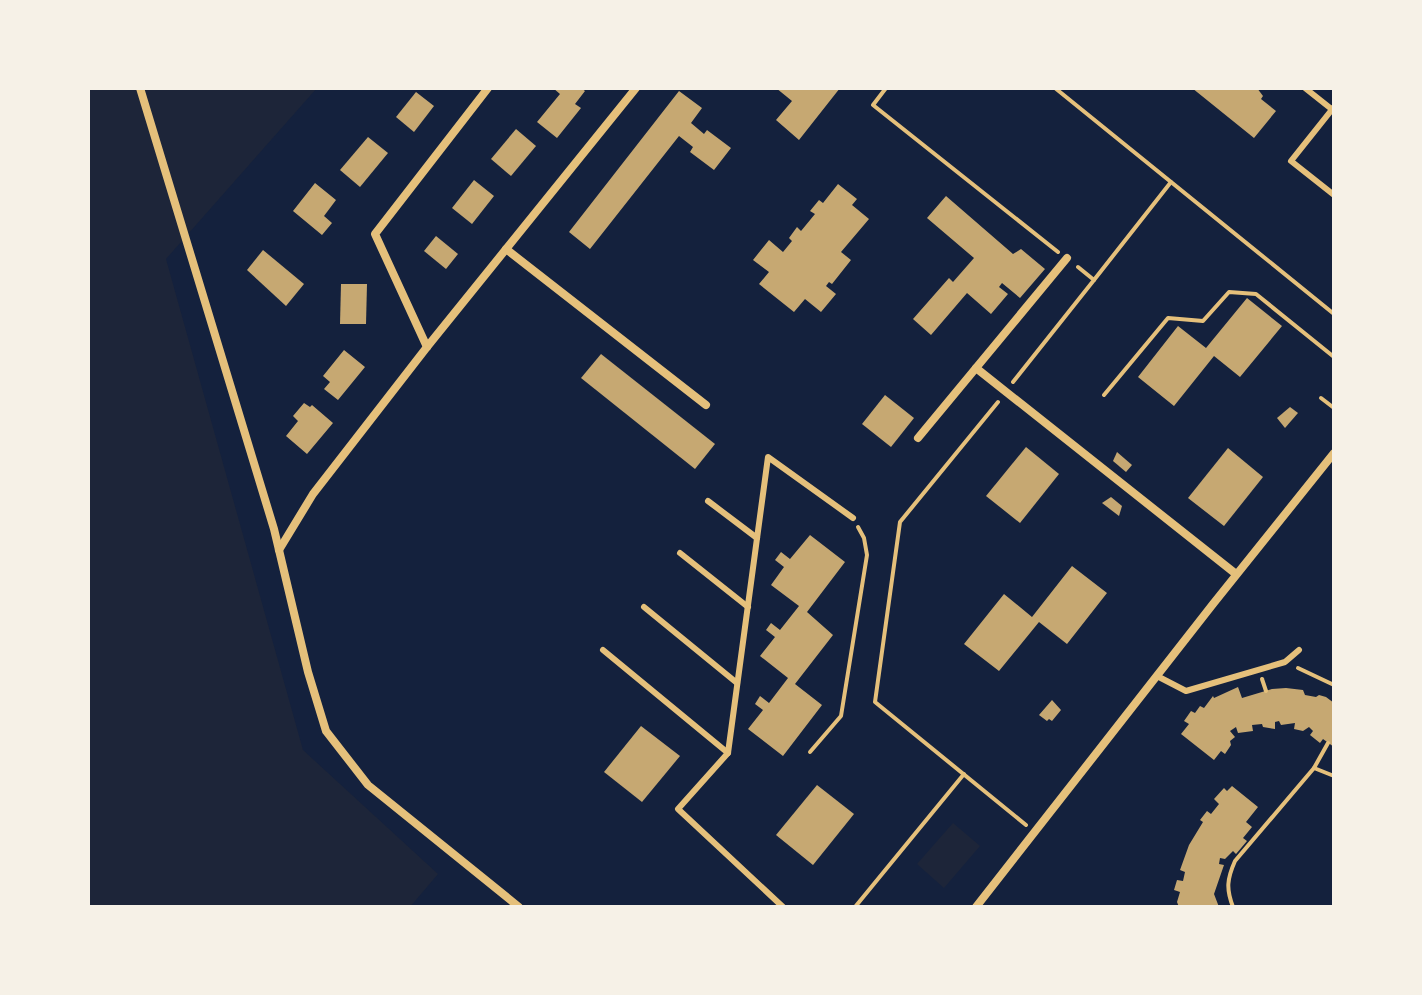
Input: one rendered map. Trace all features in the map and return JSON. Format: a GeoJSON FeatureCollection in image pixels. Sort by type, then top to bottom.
{"type":"FeatureCollection","features":[{"type":"Feature","properties":{"kind":"street"},"geometry":{"type":"LineString","coordinates":[[140,88],[279,550],[308,672],[326,731],[368,785],[519,907]]}},
{"type":"Feature","properties":{"kind":"street"},"geometry":{"type":"LineString","coordinates":[[427,347],[375,234],[488,88]]}},
{"type":"Feature","properties":{"kind":"street"},"geometry":{"type":"LineString","coordinates":[[279,550],[313,494],[636,88]]}},
{"type":"Feature","properties":{"kind":"street"},"geometry":{"type":"LineString","coordinates":[[506,249],[706,405]]}},
{"type":"Feature","properties":{"kind":"street"},"geometry":{"type":"LineString","coordinates":[[918,438],[1067,258]]}},
{"type":"Feature","properties":{"kind":"street"},"geometry":{"type":"LineString","coordinates":[[976,368],[1236,574]]}},
{"type":"Feature","properties":{"kind":"street"},"geometry":{"type":"LineString","coordinates":[[976,907],[1334,453]]}},
{"type":"Feature","properties":{"kind":"lane"},"geometry":{"type":"LineString","coordinates":[[1305,88],[1333,109],[1291,161],[1334,195]]}},
{"type":"Feature","properties":{"kind":"lane"},"geometry":{"type":"LineString","coordinates":[[783,907],[678,809],[728,753],[768,457],[853,518]]}},
{"type":"Feature","properties":{"kind":"lane"},"geometry":{"type":"LineString","coordinates":[[708,501],[757,538]]}},
{"type":"Feature","properties":{"kind":"lane"},"geometry":{"type":"LineString","coordinates":[[680,553],[748,607]]}},
{"type":"Feature","properties":{"kind":"lane"},"geometry":{"type":"LineString","coordinates":[[644,607],[738,683]]}},
{"type":"Feature","properties":{"kind":"lane"},"geometry":{"type":"LineString","coordinates":[[603,650],[728,753]]}},
{"type":"Feature","properties":{"kind":"lane"},"geometry":{"type":"LineString","coordinates":[[1157,676],[1186,691],[1285,662],[1299,650]]}},
{"type":"Feature","properties":{"kind":"path"},"geometry":{"type":"LineString","coordinates":[[886,88],[873,105],[1094,280]]}},
{"type":"Feature","properties":{"kind":"path"},"geometry":{"type":"LineString","coordinates":[[1055,88],[1334,314]]}},
{"type":"Feature","properties":{"kind":"path"},"geometry":{"type":"LineString","coordinates":[[1035,832],[875,702],[900,522],[1171,182]]}},
{"type":"Feature","properties":{"kind":"path"},"geometry":{"type":"LineString","coordinates":[[1104,395],[1168,318],[1203,321],[1229,292],[1256,294],[1334,357]]}},
{"type":"Feature","properties":{"kind":"path"},"geometry":{"type":"LineString","coordinates":[[1321,398],[1334,408]]}},
{"type":"Feature","properties":{"kind":"path"},"geometry":{"type":"LineString","coordinates":[[810,752],[841,716],[867,555],[864,538],[853,518]]}},
{"type":"Feature","properties":{"kind":"path"},"geometry":{"type":"LineString","coordinates":[[1285,662],[1334,685]]}},
{"type":"Feature","properties":{"kind":"path"},"geometry":{"type":"LineString","coordinates":[[1233,907],[1227,878],[1235,861],[1314,768],[1328,743]]}},
{"type":"Feature","properties":{"kind":"path"},"geometry":{"type":"LineString","coordinates":[[1314,768],[1334,776]]}},
{"type":"Feature","properties":{"kind":"path"},"geometry":{"type":"LineString","coordinates":[[855,907],[964,774]]}},
{"type":"Feature","properties":{"kind":"shaded area"},"geometry":{"type":"Polygon","coordinates":[[[88,88],[317,88],[166,259],[303,750],[438,874],[410,907],[88,907],[88,88]]]}},
{"type":"Feature","properties":{"kind":"shaded area"},"geometry":{"type":"Polygon","coordinates":[[[953,823],[980,846],[944,888],[917,864],[953,823]]]}},
{"type":"Feature","properties":{"kind":"building"},"geometry":{"type":"Polygon","coordinates":[[[553,88],[581,88],[585,91],[575,104],[581,108],[557,138],[537,122],[560,94],[553,88]]]}},
{"type":"Feature","properties":{"kind":"building"},"geometry":{"type":"Polygon","coordinates":[[[776,88],[840,88],[799,140],[776,120],[792,101],[776,88]]]}},
{"type":"Feature","properties":{"kind":"building"},"geometry":{"type":"Polygon","coordinates":[[[1192,88],[1257,88],[1263,96],[1261,99],[1276,111],[1254,138],[1192,88]]]}},
{"type":"Feature","properties":{"kind":"building"},"geometry":{"type":"Polygon","coordinates":[[[679,91],[702,108],[691,123],[704,134],[707,130],[731,148],[714,170],[690,152],[693,147],[679,136],[590,249],[569,232],[679,91]]]}},
{"type":"Feature","properties":{"kind":"building"},"geometry":{"type":"Polygon","coordinates":[[[416,92],[434,106],[414,132],[396,117],[416,92]]]}},
{"type":"Feature","properties":{"kind":"building"},"geometry":{"type":"Polygon","coordinates":[[[516,129],[536,146],[511,176],[491,159],[516,129]]]}},
{"type":"Feature","properties":{"kind":"building"},"geometry":{"type":"Polygon","coordinates":[[[368,137],[388,153],[360,187],[340,170],[368,137]]]}},
{"type":"Feature","properties":{"kind":"building"},"geometry":{"type":"Polygon","coordinates":[[[474,180],[494,196],[472,224],[452,208],[474,180]]]}},
{"type":"Feature","properties":{"kind":"building"},"geometry":{"type":"Polygon","coordinates":[[[315,183],[336,200],[324,216],[332,223],[322,235],[293,211],[315,183]]]}},
{"type":"Feature","properties":{"kind":"building"},"geometry":{"type":"Polygon","coordinates":[[[838,184],[857,199],[852,205],[869,219],[841,252],[851,260],[832,284],[829,282],[826,286],[836,294],[821,312],[805,299],[794,312],[759,284],[769,272],[753,260],[769,240],[783,252],[792,241],[789,238],[797,227],[801,231],[815,214],[810,211],[819,200],[823,203],[838,184]]]}},
{"type":"Feature","properties":{"kind":"building"},"geometry":{"type":"Polygon","coordinates":[[[946,196],[1013,254],[1021,249],[1045,269],[1020,298],[1002,283],[999,287],[1008,294],[991,314],[967,293],[931,335],[913,319],[949,278],[953,282],[974,258],[927,218],[946,196]]]}},
{"type":"Feature","properties":{"kind":"building"},"geometry":{"type":"Polygon","coordinates":[[[436,236],[458,254],[446,269],[424,251],[436,236]]]}},
{"type":"Feature","properties":{"kind":"building"},"geometry":{"type":"Polygon","coordinates":[[[263,250],[304,284],[286,306],[247,270],[263,250]]]}},
{"type":"Feature","properties":{"kind":"building"},"geometry":{"type":"Polygon","coordinates":[[[341,284],[367,284],[366,324],[340,324],[341,284]]]}},
{"type":"Feature","properties":{"kind":"building"},"geometry":{"type":"Polygon","coordinates":[[[1247,298],[1282,326],[1240,377],[1214,356],[1174,406],[1138,377],[1178,326],[1206,348],[1247,298]]]}},
{"type":"Feature","properties":{"kind":"building"},"geometry":{"type":"Polygon","coordinates":[[[344,350],[365,367],[338,400],[324,389],[330,382],[323,376],[344,350]]]}},
{"type":"Feature","properties":{"kind":"building"},"geometry":{"type":"Polygon","coordinates":[[[601,354],[715,444],[695,469],[581,378],[601,354]]]}},
{"type":"Feature","properties":{"kind":"building"},"geometry":{"type":"Polygon","coordinates":[[[885,395],[914,418],[891,447],[862,424],[885,395]]]}},
{"type":"Feature","properties":{"kind":"building"},"geometry":{"type":"Polygon","coordinates":[[[304,403],[310,407],[312,405],[333,423],[307,454],[286,436],[298,421],[293,416],[304,403]]]}},
{"type":"Feature","properties":{"kind":"building"},"geometry":{"type":"Polygon","coordinates":[[[1290,407],[1298,413],[1285,428],[1277,418],[1290,407]]]}},
{"type":"Feature","properties":{"kind":"building"},"geometry":{"type":"Polygon","coordinates":[[[1026,447],[1059,474],[1020,523],[986,496],[1026,447]]]}},
{"type":"Feature","properties":{"kind":"building"},"geometry":{"type":"Polygon","coordinates":[[[1228,448],[1263,477],[1224,526],[1188,498],[1228,448]]]}},
{"type":"Feature","properties":{"kind":"building"},"geometry":{"type":"Polygon","coordinates":[[[1117,452],[1132,465],[1126,472],[1113,461],[1117,452]]]}},
{"type":"Feature","properties":{"kind":"building"},"geometry":{"type":"Polygon","coordinates":[[[1111,497],[1122,506],[1119,516],[1102,503],[1111,497]]]}},
{"type":"Feature","properties":{"kind":"building"},"geometry":{"type":"Polygon","coordinates":[[[810,535],[845,562],[807,612],[833,635],[795,684],[822,705],[783,756],[748,729],[763,710],[755,704],[760,696],[769,703],[788,678],[760,656],[775,637],[766,630],[771,623],[780,630],[799,606],[771,585],[784,567],[775,560],[781,552],[790,559],[810,535]]]}},
{"type":"Feature","properties":{"kind":"building"},"geometry":{"type":"Polygon","coordinates":[[[1072,566],[1107,593],[1067,644],[1039,622],[999,671],[964,644],[1004,594],[1032,617],[1072,566]]]}},
{"type":"Feature","properties":{"kind":"building"},"geometry":{"type":"Polygon","coordinates":[[[1238,687],[1242,698],[1286,688],[1303,690],[1305,695],[1326,697],[1334,703],[1334,747],[1323,739],[1320,743],[1310,735],[1313,731],[1309,727],[1303,731],[1294,729],[1295,723],[1281,725],[1279,721],[1275,722],[1275,729],[1263,727],[1262,724],[1252,725],[1253,731],[1238,733],[1236,727],[1230,731],[1235,737],[1225,754],[1221,751],[1214,760],[1181,734],[1189,724],[1184,721],[1191,711],[1195,713],[1200,706],[1204,708],[1213,696],[1238,687]]]}},
{"type":"Feature","properties":{"kind":"building"},"geometry":{"type":"Polygon","coordinates":[[[1052,700],[1061,710],[1052,721],[1047,721],[1039,715],[1052,700]]]}},
{"type":"Feature","properties":{"kind":"building"},"geometry":{"type":"Polygon","coordinates":[[[641,726],[680,756],[642,802],[604,772],[641,726]]]}},
{"type":"Feature","properties":{"kind":"building"},"geometry":{"type":"Polygon","coordinates":[[[817,785],[854,814],[813,865],[776,835],[817,785]]]}},
{"type":"Feature","properties":{"kind":"building"},"geometry":{"type":"Polygon","coordinates":[[[1232,786],[1258,807],[1246,822],[1252,827],[1243,838],[1247,841],[1236,854],[1233,851],[1225,859],[1220,858],[1219,864],[1224,865],[1214,894],[1219,907],[1179,907],[1180,892],[1174,890],[1177,880],[1183,881],[1185,872],[1180,870],[1189,845],[1203,822],[1200,820],[1207,811],[1211,814],[1219,804],[1214,799],[1224,788],[1227,791],[1232,786]]]}}]}
